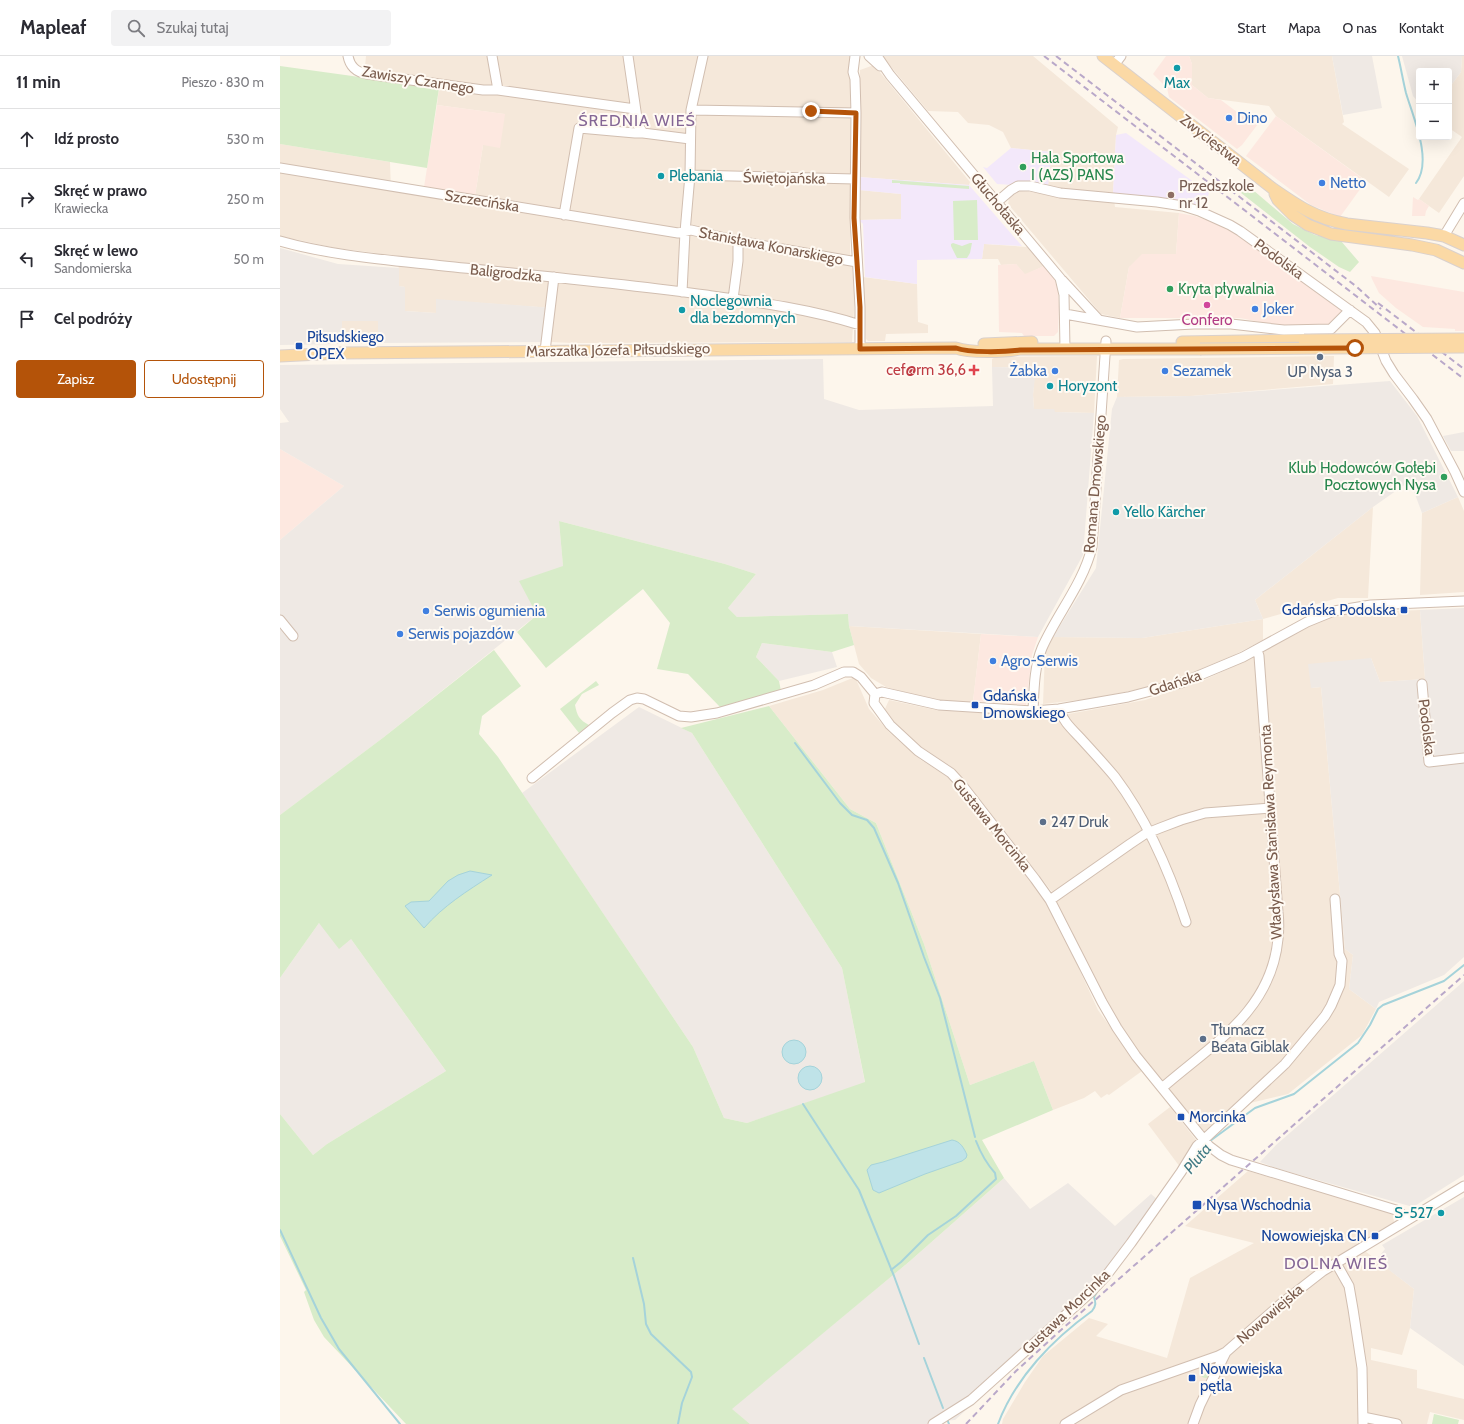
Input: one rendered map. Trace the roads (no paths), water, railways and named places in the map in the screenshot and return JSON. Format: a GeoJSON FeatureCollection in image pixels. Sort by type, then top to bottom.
{"type":"FeatureCollection","features":[{"type":"Feature","properties":{"kind":"main road","name":"Zwycięstwa"},"geometry":{"type":"LineString","coordinates":[[1103,56],[1117,60],[1272,188],[1299,207],[1314,215],[1335,222],[1444,236],[1464,245]]}},
{"type":"Feature","properties":{"kind":"main road"},"geometry":{"type":"LineString","coordinates":[[1272,188],[1278,200],[1293,215],[1308,225],[1331,234],[1412,245],[1436,250],[1464,263]]}},
{"type":"Feature","properties":{"kind":"main road","name":"Marszałka Józefa Piłsudskiego"},"geometry":{"type":"LineString","coordinates":[[1200,345],[1464,339]]}},
{"type":"Feature","properties":{"kind":"main road","name":"Marszałka Józefa Piłsudskiego"},"geometry":{"type":"LineString","coordinates":[[280,356],[340,353],[545,351],[956,348],[963,351],[1065,345],[1464,347]]}},
{"type":"Feature","properties":{"kind":"street","name":"Zawiszy Czarnego"},"geometry":{"type":"LineString","coordinates":[[348,56],[349,62],[354,69],[362,73],[635,109]]}},
{"type":"Feature","properties":{"kind":"street","name":"Zawiszy Czarnego"},"geometry":{"type":"LineString","coordinates":[[492,56],[498,90]]}},
{"type":"Feature","properties":{"kind":"street"},"geometry":{"type":"LineString","coordinates":[[628,56],[638,125],[643,133]]}},
{"type":"Feature","properties":{"kind":"street"},"geometry":{"type":"LineString","coordinates":[[682,292],[690,175],[691,110],[703,56]]}},
{"type":"Feature","properties":{"kind":"street"},"geometry":{"type":"LineString","coordinates":[[855,56],[853,72],[856,113],[854,218],[860,349]]}},
{"type":"Feature","properties":{"kind":"street"},"geometry":{"type":"LineString","coordinates":[[854,79],[862,56]]}},
{"type":"Feature","properties":{"kind":"street","name":"Głuchołaska"},"geometry":{"type":"LineString","coordinates":[[869,56],[890,75]]}},
{"type":"Feature","properties":{"kind":"street","name":"Głuchołaska"},"geometry":{"type":"LineString","coordinates":[[878,56],[890,75],[1060,278],[1063,286],[1065,345]]}},
{"type":"Feature","properties":{"kind":"street"},"geometry":{"type":"LineString","coordinates":[[691,110],[856,113]]}},
{"type":"Feature","properties":{"kind":"street"},"geometry":{"type":"LineString","coordinates":[[564,214],[580,128],[643,133],[690,139]]}},
{"type":"Feature","properties":{"kind":"street","name":"Szczecińska"},"geometry":{"type":"LineString","coordinates":[[280,168],[678,233],[685,232]]}},
{"type":"Feature","properties":{"kind":"street","name":"Świętojańska"},"geometry":{"type":"LineString","coordinates":[[690,175],[855,179]]}},
{"type":"Feature","properties":{"kind":"street","name":"Podolska"},"geometry":{"type":"LineString","coordinates":[[996,202],[1018,186],[1030,186],[1060,193],[1158,202],[1183,206],[1199,211],[1240,231],[1366,322],[1375,333],[1386,361],[1394,374],[1414,399],[1427,419],[1464,492]]}},
{"type":"Feature","properties":{"kind":"street"},"geometry":{"type":"LineString","coordinates":[[1444,236],[1464,203]]}},
{"type":"Feature","properties":{"kind":"street","name":"Stanisława Konarskiego"},"geometry":{"type":"LineString","coordinates":[[685,232],[691,230],[738,241],[857,262]]}},
{"type":"Feature","properties":{"kind":"street","name":"Baligrodzka"},"geometry":{"type":"LineString","coordinates":[[280,241],[324,251],[379,259],[682,292],[733,299],[824,315],[860,325]]}},
{"type":"Feature","properties":{"kind":"street"},"geometry":{"type":"LineString","coordinates":[[733,299],[738,261],[738,241]]}},
{"type":"Feature","properties":{"kind":"street"},"geometry":{"type":"LineString","coordinates":[[545,351],[554,278]]}},
{"type":"Feature","properties":{"kind":"street"},"geometry":{"type":"LineString","coordinates":[[1060,278],[1098,320]]}},
{"type":"Feature","properties":{"kind":"street"},"geometry":{"type":"LineString","coordinates":[[1065,314],[1137,327],[1231,324],[1284,330],[1331,329],[1350,310]]}},
{"type":"Feature","properties":{"kind":"street","name":"Romana Dmowskiego"},"geometry":{"type":"LineString","coordinates":[[1033,711],[1037,669],[1042,649],[1083,574],[1089,560],[1092,547],[1106,345]]}},
{"type":"Feature","properties":{"kind":"street","name":"Gdańska"},"geometry":{"type":"LineString","coordinates":[[875,694],[882,692],[939,705],[1033,711],[1059,709],[1128,697],[1181,683],[1257,650],[1322,615],[1343,609],[1464,601]]}},
{"type":"Feature","properties":{"kind":"street"},"geometry":{"type":"LineString","coordinates":[[280,620],[293,636]]}},
{"type":"Feature","properties":{"kind":"street","name":"Władysława Stanisława Reymonta"},"geometry":{"type":"LineString","coordinates":[[1162,1088],[1240,1022],[1256,1001],[1270,975],[1278,945],[1279,931],[1271,808],[1260,663],[1257,650]]}},
{"type":"Feature","properties":{"kind":"street","name":"Gustawa Morcinka"},"geometry":{"type":"LineString","coordinates":[[532,778],[616,710],[630,700],[636,698],[644,699],[679,716],[697,716],[717,713],[792,692],[814,685],[844,672],[852,672],[861,677],[875,694],[874,703],[890,725],[918,751],[951,773],[1017,855],[1050,900],[1113,1022],[1136,1056],[1206,1142],[1221,1156],[1231,1160],[1396,1210],[1408,1219]]}},
{"type":"Feature","properties":{"kind":"street","name":"Podolska"},"geometry":{"type":"LineString","coordinates":[[1422,684],[1429,762],[1464,758]]}},
{"type":"Feature","properties":{"kind":"street"},"geometry":{"type":"LineString","coordinates":[[1059,709],[1064,720],[1114,777],[1150,832],[1170,876],[1186,922]]}},
{"type":"Feature","properties":{"kind":"street"},"geometry":{"type":"LineString","coordinates":[[1050,900],[1125,847],[1150,832],[1204,813],[1271,808]]}},
{"type":"Feature","properties":{"kind":"street","name":"Gustawa Morcinka"},"geometry":{"type":"LineString","coordinates":[[934,1424],[971,1400],[1091,1292],[1106,1276],[1131,1243],[1181,1172],[1194,1149],[1206,1142],[1284,1064],[1318,1025],[1331,1006],[1340,985],[1342,961],[1339,954],[1335,899]]}},
{"type":"Feature","properties":{"kind":"street","name":"Nowowiejska"},"geometry":{"type":"LineString","coordinates":[[1193,1424],[1226,1352],[1291,1295],[1336,1263],[1464,1186]]}},
{"type":"Feature","properties":{"kind":"street"},"geometry":{"type":"LineString","coordinates":[[1336,1263],[1349,1286],[1362,1368],[1363,1421],[1398,1424]]}},
{"type":"Feature","properties":{"kind":"street"},"geometry":{"type":"LineString","coordinates":[[1065,1424],[1121,1390],[1226,1352]]}},
{"type":"Feature","properties":{"kind":"water"},"geometry":{"type":"Polygon","coordinates":[[[470,871],[492,875],[447,906],[424,928],[405,906],[411,902],[429,901],[448,881],[458,875],[470,871]]]}},
{"type":"Feature","properties":{"kind":"water"},"geometry":{"type":"Polygon","coordinates":[[[794,1040],[802,1044],[806,1052],[802,1060],[794,1064],[786,1060],[782,1052],[786,1044],[794,1040]]]}},
{"type":"Feature","properties":{"kind":"water"},"geometry":{"type":"Polygon","coordinates":[[[810,1066],[818,1070],[822,1078],[818,1086],[810,1090],[802,1086],[798,1078],[802,1070],[810,1066]]]}},
{"type":"Feature","properties":{"kind":"water"},"geometry":{"type":"Polygon","coordinates":[[[952,1140],[959,1143],[966,1152],[966,1158],[962,1161],[879,1193],[873,1190],[867,1170],[871,1165],[952,1140]]]}},
{"type":"Feature","properties":{"kind":"waterway","name":"Pluta"},"geometry":{"type":"LineString","coordinates":[[1398,56],[1406,93],[1417,126],[1422,151],[1423,163],[1421,174],[1416,183]]}},
{"type":"Feature","properties":{"kind":"waterway"},"geometry":{"type":"LineString","coordinates":[[795,743],[840,803],[852,815],[867,820],[874,828],[898,883],[940,998],[975,1137]]}},
{"type":"Feature","properties":{"kind":"waterway","name":"Pluta"},"geometry":{"type":"LineString","coordinates":[[1210,1141],[1255,1108],[1294,1094],[1358,1043],[1370,1025],[1378,1009],[1383,1005],[1444,981],[1464,965]]}},
{"type":"Feature","properties":{"kind":"waterway"},"geometry":{"type":"LineString","coordinates":[[803,1104],[859,1190],[894,1276],[919,1344]]}},
{"type":"Feature","properties":{"kind":"waterway"},"geometry":{"type":"LineString","coordinates":[[891,1270],[928,1235],[956,1216],[996,1179],[995,1173],[984,1158],[976,1141]]}},
{"type":"Feature","properties":{"kind":"waterway","name":"Pluta"},"geometry":{"type":"LineString","coordinates":[[1192,1163],[1205,1146]]}},
{"type":"Feature","properties":{"kind":"waterway"},"geometry":{"type":"LineString","coordinates":[[280,1230],[321,1318],[339,1349],[400,1424]]}},
{"type":"Feature","properties":{"kind":"waterway"},"geometry":{"type":"LineString","coordinates":[[633,1258],[644,1304],[646,1324],[651,1334],[691,1372],[692,1377],[682,1403],[678,1424]]}},
{"type":"Feature","properties":{"kind":"waterway","name":"Pluta"},"geometry":{"type":"LineString","coordinates":[[998,1424],[1005,1407],[1025,1375],[1063,1334],[1092,1311],[1095,1304],[1094,1297],[1097,1292]]}},
{"type":"Feature","properties":{"kind":"waterway"},"geometry":{"type":"LineString","coordinates":[[924,1358],[943,1408]]}},
{"type":"Feature","properties":{"kind":"waterway"},"geometry":{"type":"LineString","coordinates":[[947,1419],[949,1424]]}},
{"type":"Feature","properties":{"kind":"railway"},"geometry":{"type":"LineString","coordinates":[[1044,56],[1464,379]]}},
{"type":"Feature","properties":{"kind":"railway"},"geometry":{"type":"LineString","coordinates":[[1056,56],[1357,287],[1381,309]]}},
{"type":"Feature","properties":{"kind":"railway"},"geometry":{"type":"LineString","coordinates":[[1378,303],[1464,369]]}},
{"type":"Feature","properties":{"kind":"railway"},"geometry":{"type":"LineString","coordinates":[[966,1424],[1016,1371],[1061,1330],[1464,975]]}},
{"type":"Feature","properties":{"kind":"place","name":"Max"},"geometry":{"type":"Point","coordinates":[1177,68]}},
{"type":"Feature","properties":{"kind":"place","name":"Dino"},"geometry":{"type":"Point","coordinates":[1229,118]}},
{"type":"Feature","properties":{"kind":"place","name":"Hala Sportowa I (AZS) PANS"},"geometry":{"type":"Point","coordinates":[1023,167]}},
{"type":"Feature","properties":{"kind":"place","name":"Plebania"},"geometry":{"type":"Point","coordinates":[661,176]}},
{"type":"Feature","properties":{"kind":"place","name":"Netto"},"geometry":{"type":"Point","coordinates":[1322,183]}},
{"type":"Feature","properties":{"kind":"place","name":"Przedszkole nr 12"},"geometry":{"type":"Point","coordinates":[1171,195]}},
{"type":"Feature","properties":{"kind":"place","name":"Kryta pływalnia"},"geometry":{"type":"Point","coordinates":[1170,289]}},
{"type":"Feature","properties":{"kind":"place","name":"Confero"},"geometry":{"type":"Point","coordinates":[1207,305]}},
{"type":"Feature","properties":{"kind":"place","name":"Joker"},"geometry":{"type":"Point","coordinates":[1255,309]}},
{"type":"Feature","properties":{"kind":"place","name":"Noclegownia dla bezdomnych"},"geometry":{"type":"Point","coordinates":[682,310]}},
{"type":"Feature","properties":{"kind":"place","name":"Piłsudskiego OPEX"},"geometry":{"type":"Point","coordinates":[299,346]}},
{"type":"Feature","properties":{"kind":"place","name":"UP Nysa 3"},"geometry":{"type":"Point","coordinates":[1320,357]}},
{"type":"Feature","properties":{"kind":"place","name":"cef@rm 36,6"},"geometry":{"type":"Point","coordinates":[974,370]}},
{"type":"Feature","properties":{"kind":"place","name":"Żabka"},"geometry":{"type":"Point","coordinates":[1055,371]}},
{"type":"Feature","properties":{"kind":"place","name":"Sezamek"},"geometry":{"type":"Point","coordinates":[1165,371]}},
{"type":"Feature","properties":{"kind":"place","name":"Horyzont"},"geometry":{"type":"Point","coordinates":[1050,386]}},
{"type":"Feature","properties":{"kind":"place","name":"Klub Hodowców Gołębi Pocztowych Nysa"},"geometry":{"type":"Point","coordinates":[1444,477]}},
{"type":"Feature","properties":{"kind":"place","name":"Yello Kärcher"},"geometry":{"type":"Point","coordinates":[1116,512]}},
{"type":"Feature","properties":{"kind":"place","name":"Gdańska Podolska"},"geometry":{"type":"Point","coordinates":[1404,610]}},
{"type":"Feature","properties":{"kind":"place","name":"Serwis ogumienia"},"geometry":{"type":"Point","coordinates":[426,611]}},
{"type":"Feature","properties":{"kind":"place","name":"Serwis pojazdów"},"geometry":{"type":"Point","coordinates":[400,634]}},
{"type":"Feature","properties":{"kind":"place","name":"Agro-Serwis"},"geometry":{"type":"Point","coordinates":[993,661]}},
{"type":"Feature","properties":{"kind":"place","name":"Gdańska Dmowskiego"},"geometry":{"type":"Point","coordinates":[975,705]}},
{"type":"Feature","properties":{"kind":"place","name":"247 Druk"},"geometry":{"type":"Point","coordinates":[1043,822]}},
{"type":"Feature","properties":{"kind":"place","name":"Tłumacz Beata Giblak"},"geometry":{"type":"Point","coordinates":[1203,1039]}},
{"type":"Feature","properties":{"kind":"place","name":"Morcinka"},"geometry":{"type":"Point","coordinates":[1181,1117]}},
{"type":"Feature","properties":{"kind":"place","name":"Nysa Wschodnia"},"geometry":{"type":"Point","coordinates":[1197,1205]}},
{"type":"Feature","properties":{"kind":"place","name":"S-527"},"geometry":{"type":"Point","coordinates":[1441,1213]}},
{"type":"Feature","properties":{"kind":"place","name":"Nowowiejska CN"},"geometry":{"type":"Point","coordinates":[1375,1236]}},
{"type":"Feature","properties":{"kind":"place","name":"Nowowiejska pętla"},"geometry":{"type":"Point","coordinates":[1192,1378]}},
{"type":"Feature","properties":{"kind":"district","name":"ŚREDNIA WIEŚ"},"geometry":{"type":"Point","coordinates":[637,120]}},
{"type":"Feature","properties":{"kind":"district","name":"DOLNA WIEŚ"},"geometry":{"type":"Point","coordinates":[1336,1263]}}]}
